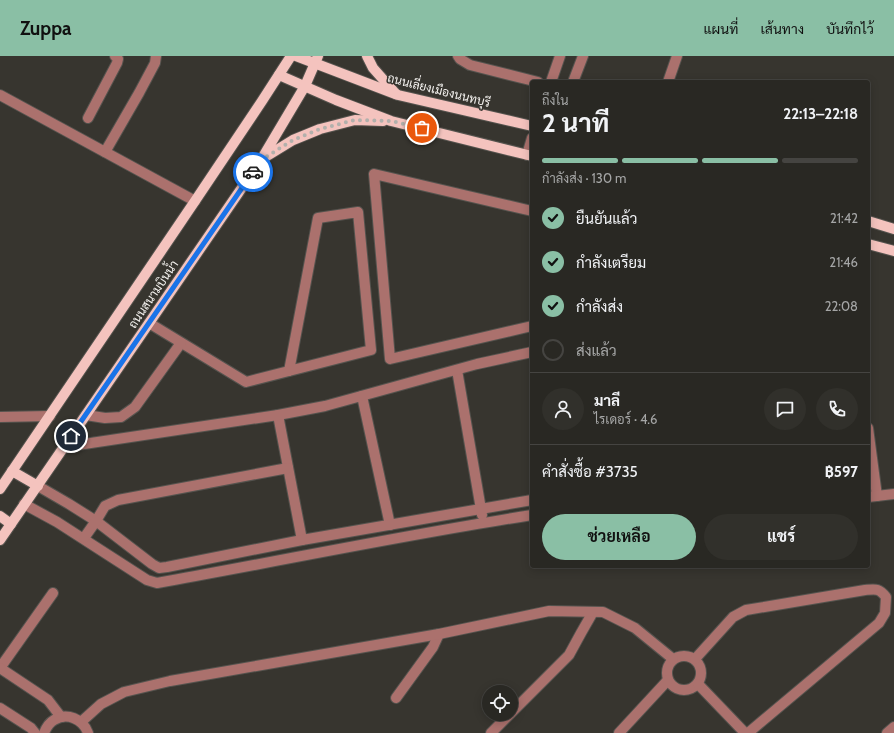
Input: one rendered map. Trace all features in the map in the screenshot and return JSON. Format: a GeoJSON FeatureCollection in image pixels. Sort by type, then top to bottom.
{"type":"FeatureCollection","features":[{"type":"Feature","properties":{"kind":"main road","name":"ถนนสนามบินน้ำ"},"geometry":{"type":"LineString","coordinates":[[0,488],[195,201],[291,56]]}},
{"type":"Feature","properties":{"kind":"main road","name":"ถนนเลี่ยงเมืองนนทบุรี"},"geometry":{"type":"LineString","coordinates":[[296,56],[316,60],[398,95],[530,126]]}},
{"type":"Feature","properties":{"kind":"main road"},"geometry":{"type":"LineString","coordinates":[[367,56],[373,68],[398,95]]}},
{"type":"Feature","properties":{"kind":"main road","name":"ถนนสนามบินน้ำ"},"geometry":{"type":"LineString","coordinates":[[0,540],[261,160],[305,86],[316,60]]}},
{"type":"Feature","properties":{"kind":"main road"},"geometry":{"type":"LineString","coordinates":[[279,75],[336,100],[391,121],[529,155]]}},
{"type":"Feature","properties":{"kind":"main road"},"geometry":{"type":"LineString","coordinates":[[261,160],[293,140],[320,129],[355,120],[391,121]]}},
{"type":"Feature","properties":{"kind":"main road"},"geometry":{"type":"LineString","coordinates":[[870,222],[894,229]]}},
{"type":"Feature","properties":{"kind":"main road"},"geometry":{"type":"LineString","coordinates":[[870,245],[894,251]]}},
{"type":"Feature","properties":{"kind":"main road"},"geometry":{"type":"LineString","coordinates":[[12,472],[38,486]]}},
{"type":"Feature","properties":{"kind":"main road"},"geometry":{"type":"LineString","coordinates":[[0,516],[11,524]]}},
{"type":"Feature","properties":{"kind":"street"},"geometry":{"type":"LineString","coordinates":[[88,118],[117,63],[118,60],[115,56]]}},
{"type":"Feature","properties":{"kind":"street"},"geometry":{"type":"LineString","coordinates":[[105,152],[155,63],[156,56]]}},
{"type":"Feature","properties":{"kind":"street"},"geometry":{"type":"LineString","coordinates":[[458,56],[470,65],[530,80]]}},
{"type":"Feature","properties":{"kind":"street"},"geometry":{"type":"LineString","coordinates":[[552,80],[560,56]]}},
{"type":"Feature","properties":{"kind":"street"},"geometry":{"type":"LineString","coordinates":[[574,80],[583,56]]}},
{"type":"Feature","properties":{"kind":"street"},"geometry":{"type":"LineString","coordinates":[[669,80],[677,56]]}},
{"type":"Feature","properties":{"kind":"street"},"geometry":{"type":"LineString","coordinates":[[0,95],[195,201]]}},
{"type":"Feature","properties":{"kind":"street"},"geometry":{"type":"LineString","coordinates":[[530,211],[374,174],[390,360],[530,326]]}},
{"type":"Feature","properties":{"kind":"street"},"geometry":{"type":"LineString","coordinates":[[149,323],[246,382],[289,371],[371,350],[358,212],[318,218],[289,371]]}},
{"type":"Feature","properties":{"kind":"street"},"geometry":{"type":"LineString","coordinates":[[86,415],[105,418],[121,417],[135,408],[181,343]]}},
{"type":"Feature","properties":{"kind":"street"},"geometry":{"type":"LineString","coordinates":[[64,447],[278,415],[325,406],[477,364],[530,352]]}},
{"type":"Feature","properties":{"kind":"street"},"geometry":{"type":"LineString","coordinates":[[456,370],[483,523]]}},
{"type":"Feature","properties":{"kind":"street"},"geometry":{"type":"LineString","coordinates":[[362,396],[390,525]]}},
{"type":"Feature","properties":{"kind":"street"},"geometry":{"type":"LineString","coordinates":[[278,415],[302,540]]}},
{"type":"Feature","properties":{"kind":"street"},"geometry":{"type":"LineString","coordinates":[[0,417],[50,416]]}},
{"type":"Feature","properties":{"kind":"street"},"geometry":{"type":"LineString","coordinates":[[870,456],[873,497],[894,494]]}},
{"type":"Feature","properties":{"kind":"street"},"geometry":{"type":"LineString","coordinates":[[84,538],[96,522],[105,506],[118,500],[288,468]]}},
{"type":"Feature","properties":{"kind":"street"},"geometry":{"type":"LineString","coordinates":[[38,486],[96,522],[159,568],[167,568],[302,540],[530,500]]}},
{"type":"Feature","properties":{"kind":"street"},"geometry":{"type":"LineString","coordinates":[[24,504],[84,538],[147,580],[157,583],[530,515]]}},
{"type":"Feature","properties":{"kind":"street"},"geometry":{"type":"LineString","coordinates":[[261,548],[264,564]]}},
{"type":"Feature","properties":{"kind":"street"},"geometry":{"type":"LineString","coordinates":[[157,583],[159,568]]}},
{"type":"Feature","properties":{"kind":"street"},"geometry":{"type":"LineString","coordinates":[[695,659],[733,617],[746,610],[875,589],[881,591],[886,597],[884,613],[879,623],[747,733],[698,684]]}},
{"type":"Feature","properties":{"kind":"street"},"geometry":{"type":"LineString","coordinates":[[53,593],[0,668],[48,700],[61,717]]}},
{"type":"Feature","properties":{"kind":"street"},"geometry":{"type":"LineString","coordinates":[[81,722],[101,704],[124,692],[170,681],[439,634],[548,611],[602,612],[635,628],[673,659]]}},
{"type":"Feature","properties":{"kind":"street"},"geometry":{"type":"LineString","coordinates":[[518,705],[570,654],[593,612]]}},
{"type":"Feature","properties":{"kind":"street"},"geometry":{"type":"LineString","coordinates":[[396,698],[434,647],[439,634]]}},
{"type":"Feature","properties":{"kind":"street"},"geometry":{"type":"LineString","coordinates":[[684,655],[695,659],[701,668],[702,673],[698,684],[686,691],[679,690],[673,686],[666,675],[669,664],[673,659],[684,655]]}},
{"type":"Feature","properties":{"kind":"street"},"geometry":{"type":"LineString","coordinates":[[619,733],[668,680]]}},
{"type":"Feature","properties":{"kind":"street"},"geometry":{"type":"LineString","coordinates":[[0,708],[32,728],[35,733]]}},
{"type":"Feature","properties":{"kind":"street"},"geometry":{"type":"LineString","coordinates":[[44,733],[47,726],[53,720],[61,717],[69,717],[77,719],[81,722],[87,728],[88,733]]}},
{"type":"Feature","properties":{"kind":"street"},"geometry":{"type":"LineString","coordinates":[[491,733],[502,721]]}},
{"type":"Feature","properties":{"kind":"street"},"geometry":{"type":"LineString","coordinates":[[887,733],[894,727]]}},
{"type":"Feature","properties":{"kind":"way so far"},"geometry":{"type":"LineString","coordinates":[[253,172],[261,160],[293,140],[320,129],[355,120],[391,121],[422,128]]}},
{"type":"Feature","properties":{"kind":"route"},"geometry":{"type":"LineString","coordinates":[[71,436],[253,172]]}}]}
